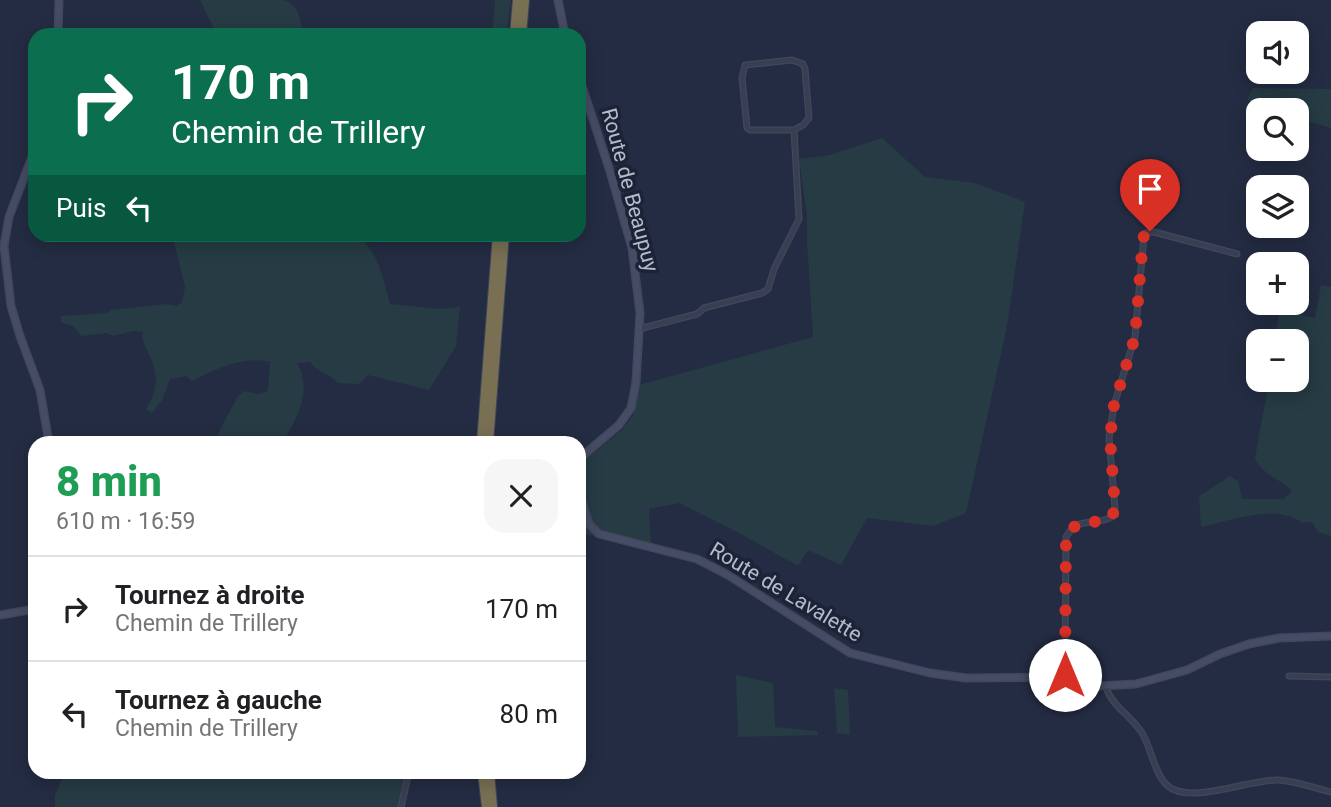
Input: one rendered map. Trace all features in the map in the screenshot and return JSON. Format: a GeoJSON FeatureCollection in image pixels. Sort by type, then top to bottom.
{"type":"FeatureCollection","features":[{"type":"Feature","properties":{"kind":"highway"},"geometry":{"type":"LineString","coordinates":[[515,28],[517,0]]}},
{"type":"Feature","properties":{"kind":"highway"},"geometry":{"type":"LineString","coordinates":[[523,28],[525,0]]}},
{"type":"Feature","properties":{"kind":"highway"},"geometry":{"type":"LineString","coordinates":[[482,436],[496,242]]}},
{"type":"Feature","properties":{"kind":"highway"},"geometry":{"type":"LineString","coordinates":[[490,436],[504,242]]}},
{"type":"Feature","properties":{"kind":"highway"},"geometry":{"type":"LineString","coordinates":[[483,779],[485,807]]}},
{"type":"Feature","properties":{"kind":"highway"},"geometry":{"type":"LineString","coordinates":[[491,779],[493,807]]}},
{"type":"Feature","properties":{"kind":"street"},"geometry":{"type":"LineString","coordinates":[[58,28],[60,0]]}},
{"type":"Feature","properties":{"kind":"street"},"geometry":{"type":"LineString","coordinates":[[558,0],[564,28]]}},
{"type":"Feature","properties":{"kind":"street"},"geometry":{"type":"LineString","coordinates":[[792,60],[803,64],[808,84],[809,118],[794,130],[747,128],[742,78],[745,65],[792,60]]}},
{"type":"Feature","properties":{"kind":"street","name":"Route de Beaupuy"},"geometry":{"type":"LineString","coordinates":[[586,98],[632,248],[639,287],[636,382],[631,408],[619,425],[586,454]]}},
{"type":"Feature","properties":{"kind":"street"},"geometry":{"type":"LineString","coordinates":[[639,329],[697,314],[704,308],[762,293],[768,289],[774,269],[799,219],[794,130]]}},
{"type":"Feature","properties":{"kind":"street"},"geometry":{"type":"LineString","coordinates":[[28,167],[9,216],[4,246],[11,306],[40,390],[48,436]]}},
{"type":"Feature","properties":{"kind":"street"},"geometry":{"type":"LineString","coordinates":[[1065,678],[1066,537],[1071,527],[1078,523],[1112,517],[1115,508],[1110,438],[1114,405],[1135,337],[1144,235],[1150,231],[1237,254]]}},
{"type":"Feature","properties":{"kind":"street","name":"Route de Lavalette"},"geometry":{"type":"LineString","coordinates":[[586,514],[589,524],[599,534],[696,559],[728,575],[850,653],[918,670],[966,678],[1065,678],[1106,687],[1136,684],[1171,676],[1234,648],[1256,642],[1331,636]]}},
{"type":"Feature","properties":{"kind":"street"},"geometry":{"type":"LineString","coordinates":[[0,615],[28,610]]}},
{"type":"Feature","properties":{"kind":"street"},"geometry":{"type":"LineString","coordinates":[[1289,676],[1331,677]]}},
{"type":"Feature","properties":{"kind":"street"},"geometry":{"type":"LineString","coordinates":[[1106,687],[1111,697],[1142,733],[1165,784],[1177,792],[1192,794],[1252,782],[1278,780],[1331,792]]}},
{"type":"Feature","properties":{"kind":"street"},"geometry":{"type":"LineString","coordinates":[[401,807],[407,779]]}},
{"type":"Feature","properties":{"kind":"shaded area"},"geometry":{"type":"Polygon","coordinates":[[[200,0],[284,0],[296,10],[302,28],[214,28],[200,0]]]}},
{"type":"Feature","properties":{"kind":"shaded area"},"geometry":{"type":"Polygon","coordinates":[[[495,0],[511,0],[507,28],[493,28],[495,0]]]}},
{"type":"Feature","properties":{"kind":"shaded area"},"geometry":{"type":"Polygon","coordinates":[[[1253,88],[1331,89],[1331,128],[1309,122],[1309,98],[1248,98],[1253,88]]]}},
{"type":"Feature","properties":{"kind":"shaded area"},"geometry":{"type":"Polygon","coordinates":[[[882,138],[925,177],[975,183],[1025,202],[1007,326],[966,513],[933,526],[867,518],[841,565],[808,550],[798,566],[679,503],[649,509],[651,550],[586,534],[586,459],[622,430],[633,415],[639,385],[813,337],[807,215],[799,159],[830,155],[882,138]]]}},
{"type":"Feature","properties":{"kind":"shaded area"},"geometry":{"type":"Polygon","coordinates":[[[174,242],[364,242],[375,257],[390,304],[441,309],[460,307],[456,346],[429,390],[368,375],[359,384],[338,383],[310,362],[297,363],[302,373],[303,394],[298,414],[286,436],[217,436],[238,396],[244,391],[259,394],[268,391],[270,362],[240,362],[192,381],[186,376],[170,379],[162,400],[152,413],[146,409],[155,389],[156,376],[142,332],[81,336],[74,327],[61,322],[61,316],[107,313],[111,310],[166,304],[177,306],[182,302],[185,287],[174,242]]]}},
{"type":"Feature","properties":{"kind":"shaded area"},"geometry":{"type":"Polygon","coordinates":[[[1321,285],[1331,287],[1331,536],[1318,532],[1312,522],[1302,523],[1279,514],[1253,515],[1201,527],[1199,496],[1230,476],[1238,481],[1242,499],[1284,499],[1292,491],[1266,472],[1255,458],[1267,392],[1309,392],[1309,329],[1277,329],[1278,315],[1315,318],[1321,285]]]}},
{"type":"Feature","properties":{"kind":"shaded area"},"geometry":{"type":"Polygon","coordinates":[[[736,675],[773,683],[775,727],[817,731],[818,735],[738,737],[736,675]]]}},
{"type":"Feature","properties":{"kind":"shaded area"},"geometry":{"type":"Polygon","coordinates":[[[834,688],[848,690],[850,735],[837,733],[834,688]]]}},
{"type":"Feature","properties":{"kind":"shaded area"},"geometry":{"type":"Polygon","coordinates":[[[62,779],[405,779],[398,807],[55,807],[55,795],[62,779]]]}},
{"type":"Feature","properties":{"kind":"route"},"geometry":{"type":"LineString","coordinates":[[1065,675],[1066,537],[1071,527],[1078,523],[1112,517],[1115,508],[1110,438],[1114,405],[1135,337],[1143,239],[1145,233],[1150,231]]}}]}
